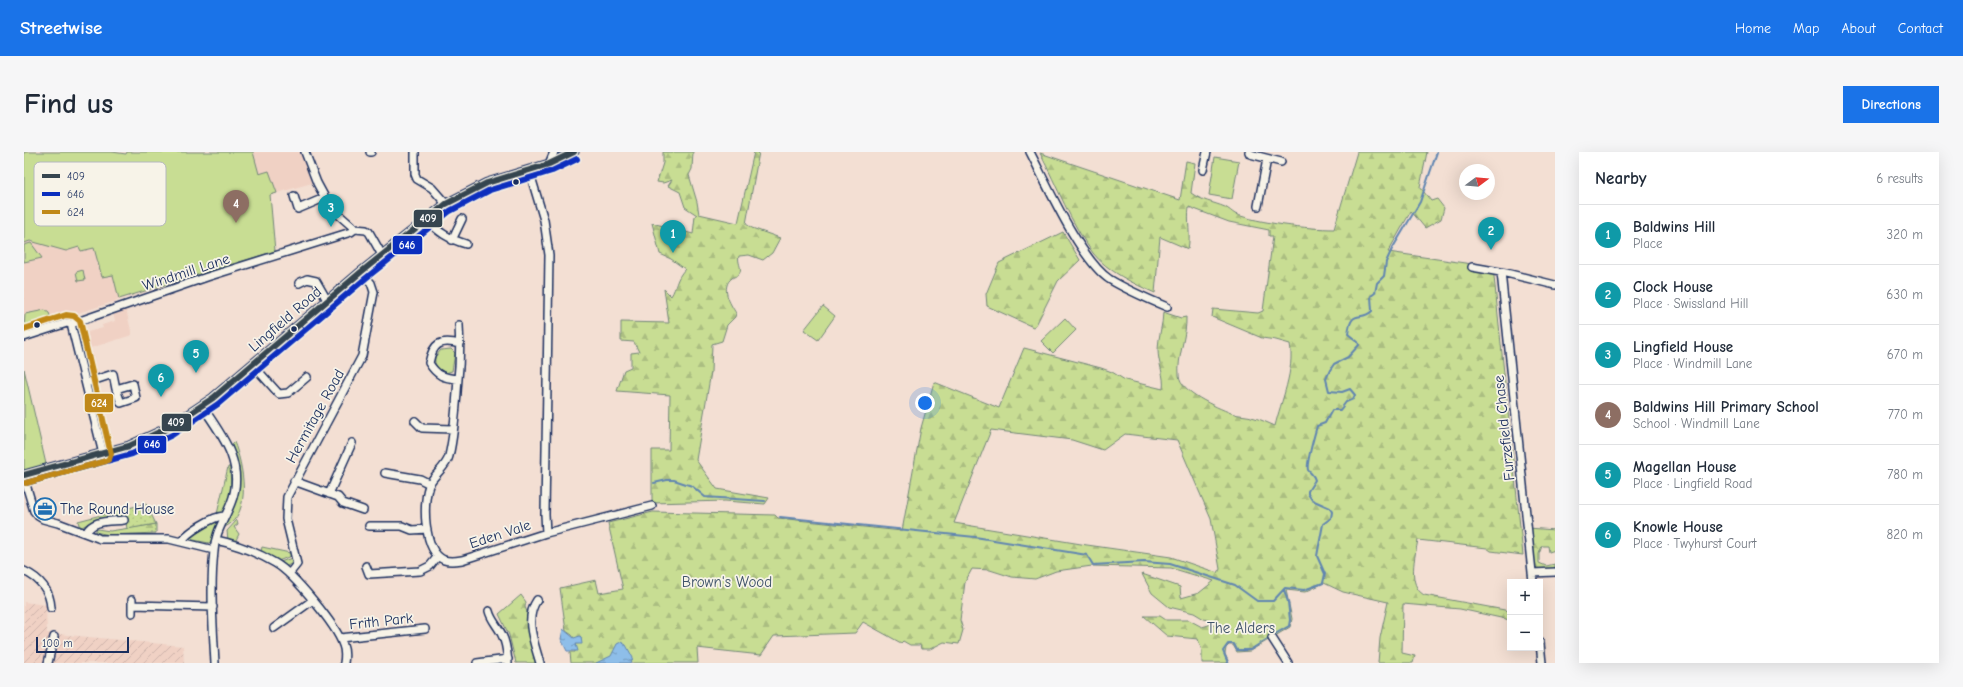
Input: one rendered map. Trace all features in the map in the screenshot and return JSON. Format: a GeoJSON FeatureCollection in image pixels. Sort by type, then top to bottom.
{"type":"FeatureCollection","features":[{"type":"Feature","properties":{"kind":"street"},"geometry":{"type":"LineString","coordinates":[[305,152],[324,198],[330,207],[355,229],[366,230],[369,232],[382,255]]}},
{"type":"Feature","properties":{"kind":"street"},"geometry":{"type":"LineString","coordinates":[[415,152],[414,174],[417,179],[432,188],[446,204]]}},
{"type":"Feature","properties":{"kind":"street"},"geometry":{"type":"LineString","coordinates":[[549,164],[554,152]]}},
{"type":"Feature","properties":{"kind":"street","name":"Lingfield Road"},"geometry":{"type":"LineString","coordinates":[[24,477],[129,446],[150,438],[202,406],[253,365],[327,300],[446,204],[487,183],[549,164],[574,152]]}},
{"type":"Feature","properties":{"kind":"street"},"geometry":{"type":"LineString","coordinates":[[1030,152],[1069,226],[1094,264],[1109,279],[1167,307]]}},
{"type":"Feature","properties":{"kind":"street"},"geometry":{"type":"LineString","coordinates":[[1203,170],[1207,152]]}},
{"type":"Feature","properties":{"kind":"street"},"geometry":{"type":"LineString","coordinates":[[1249,152],[1250,154],[1281,162]]}},
{"type":"Feature","properties":{"kind":"street"},"geometry":{"type":"LineString","coordinates":[[1258,206],[1267,159]]}},
{"type":"Feature","properties":{"kind":"street"},"geometry":{"type":"LineString","coordinates":[[529,170],[544,220],[549,255],[545,514],[546,533]]}},
{"type":"Feature","properties":{"kind":"street"},"geometry":{"type":"LineString","coordinates":[[294,196],[298,209],[324,198]]}},
{"type":"Feature","properties":{"kind":"street"},"geometry":{"type":"LineString","coordinates":[[426,219],[441,234],[452,240],[466,244]]}},
{"type":"Feature","properties":{"kind":"street"},"geometry":{"type":"LineString","coordinates":[[452,240],[462,219]]}},
{"type":"Feature","properties":{"kind":"street","name":"Windmill Lane"},"geometry":{"type":"LineString","coordinates":[[24,337],[67,323],[71,324],[207,277],[351,232],[355,229]]}},
{"type":"Feature","properties":{"kind":"street"},"geometry":{"type":"LineString","coordinates":[[1472,267],[1555,285]]}},
{"type":"Feature","properties":{"kind":"street","name":"Hermitage Road"},"geometry":{"type":"LineString","coordinates":[[289,574],[297,564],[286,512],[288,497],[294,481],[362,356],[374,292],[371,283],[361,272]]}},
{"type":"Feature","properties":{"kind":"street","name":"Furzefield Chase"},"geometry":{"type":"LineString","coordinates":[[1500,272],[1533,579]]}},
{"type":"Feature","properties":{"kind":"street"},"geometry":{"type":"LineString","coordinates":[[299,283],[307,279],[316,281],[327,300]]}},
{"type":"Feature","properties":{"kind":"street"},"geometry":{"type":"LineString","coordinates":[[71,324],[103,454]]}},
{"type":"Feature","properties":{"kind":"street"},"geometry":{"type":"LineString","coordinates":[[366,566],[369,574],[420,571],[430,566],[438,556],[429,541],[425,504],[430,484],[449,458],[458,379],[460,344],[459,325]]}},
{"type":"Feature","properties":{"kind":"street"},"geometry":{"type":"LineString","coordinates":[[458,379],[444,378],[435,372],[429,363],[431,352],[435,346],[441,342],[450,341],[460,344]]}},
{"type":"Feature","properties":{"kind":"street"},"geometry":{"type":"LineString","coordinates":[[253,365],[279,394],[288,393],[307,377]]}},
{"type":"Feature","properties":{"kind":"street"},"geometry":{"type":"LineString","coordinates":[[86,383],[113,374],[116,389]]}},
{"type":"Feature","properties":{"kind":"street"},"geometry":{"type":"LineString","coordinates":[[202,406],[227,442],[234,462],[235,491],[232,501],[224,516],[214,550],[213,606],[215,663]]}},
{"type":"Feature","properties":{"kind":"street"},"geometry":{"type":"LineString","coordinates":[[415,421],[422,428],[453,429]]}},
{"type":"Feature","properties":{"kind":"street"},"geometry":{"type":"LineString","coordinates":[[329,494],[352,443]]}},
{"type":"Feature","properties":{"kind":"street"},"geometry":{"type":"LineString","coordinates":[[385,473],[420,479],[430,484]]}},
{"type":"Feature","properties":{"kind":"street"},"geometry":{"type":"LineString","coordinates":[[24,477],[34,511],[43,520],[99,538],[156,539],[182,542],[214,550]]}},
{"type":"Feature","properties":{"kind":"street"},"geometry":{"type":"LineString","coordinates":[[294,481],[338,497],[342,503],[363,510]]}},
{"type":"Feature","properties":{"kind":"street","name":"Eden Vale"},"geometry":{"type":"LineString","coordinates":[[438,556],[443,560],[452,562],[462,560],[546,533],[652,506]]}},
{"type":"Feature","properties":{"kind":"street"},"geometry":{"type":"LineString","coordinates":[[182,542],[183,538],[192,532],[215,518],[224,516]]}},
{"type":"Feature","properties":{"kind":"street"},"geometry":{"type":"LineString","coordinates":[[86,533],[89,527],[94,523],[124,520]]}},
{"type":"Feature","properties":{"kind":"street"},"geometry":{"type":"LineString","coordinates":[[369,526],[402,526],[412,530],[427,529]]}},
{"type":"Feature","properties":{"kind":"street"},"geometry":{"type":"LineString","coordinates":[[216,540],[227,542],[275,563],[289,574],[312,600],[340,638],[344,646],[346,661]]}},
{"type":"Feature","properties":{"kind":"street"},"geometry":{"type":"LineString","coordinates":[[24,570],[44,586],[50,599],[51,608]]}},
{"type":"Feature","properties":{"kind":"street"},"geometry":{"type":"LineString","coordinates":[[1532,573],[1555,572]]}},
{"type":"Feature","properties":{"kind":"street"},"geometry":{"type":"LineString","coordinates":[[274,628],[312,600]]}},
{"type":"Feature","properties":{"kind":"street"},"geometry":{"type":"LineString","coordinates":[[538,600],[533,606],[530,625],[540,663]]}},
{"type":"Feature","properties":{"kind":"street"},"geometry":{"type":"LineString","coordinates":[[132,613],[132,603],[213,606]]}},
{"type":"Feature","properties":{"kind":"street"},"geometry":{"type":"LineString","coordinates":[[477,663],[508,661],[503,636],[492,621],[489,610]]}},
{"type":"Feature","properties":{"kind":"street","name":"Frith Park"},"geometry":{"type":"LineString","coordinates":[[340,638],[425,629]]}},
{"type":"Feature","properties":{"kind":"street"},"geometry":{"type":"LineString","coordinates":[[48,663],[54,637]]}},
{"type":"Feature","properties":{"kind":"street"},"geometry":{"type":"LineString","coordinates":[[1272,638],[1288,663]]}},
{"type":"Feature","properties":{"kind":"street"},"geometry":{"type":"LineString","coordinates":[[1541,651],[1542,663]]}},
{"type":"Feature","properties":{"kind":"shaded area"},"geometry":{"type":"Polygon","coordinates":[[[24,152],[112,152],[126,154],[127,152],[301,152],[312,183],[270,195],[275,251],[24,330],[24,152]]]}},
{"type":"Feature","properties":{"kind":"shaded area"},"geometry":{"type":"Polygon","coordinates":[[[126,309],[132,335],[84,350],[80,334],[103,328],[102,325],[115,321],[113,313],[126,309]]]}},
{"type":"Feature","properties":{"kind":"shaded area"},"geometry":{"type":"Polygon","coordinates":[[[24,602],[46,605],[47,633],[183,646],[184,663],[24,663],[24,602]]]}},
{"type":"Feature","properties":{"kind":"green space"},"geometry":{"type":"Polygon","coordinates":[[[24,152],[112,152],[126,154],[127,152],[253,152],[259,174],[269,171],[277,193],[270,195],[275,251],[119,299],[113,275],[102,277],[94,248],[81,251],[79,247],[66,251],[30,241],[24,243],[24,152]]]}},
{"type":"Feature","properties":{"kind":"green space"},"geometry":{"type":"Polygon","coordinates":[[[663,152],[693,152],[692,169],[689,175],[699,214],[738,223],[754,152],[759,152],[746,224],[752,228],[780,238],[772,253],[763,260],[749,255],[739,256],[739,273],[728,282],[726,291],[727,296],[736,313],[735,317],[727,325],[722,341],[712,344],[711,372],[696,460],[717,489],[769,498],[765,504],[725,501],[652,503],[652,450],[669,450],[670,395],[617,391],[624,370],[631,367],[631,353],[639,352],[634,342],[621,341],[621,322],[669,323],[664,289],[671,296],[679,277],[685,269],[671,259],[660,254],[652,223],[693,234],[695,216],[697,215],[685,207],[680,192],[668,186],[672,180],[663,183],[657,182],[663,163],[663,152]]]}},
{"type":"Feature","properties":{"kind":"green space"},"geometry":{"type":"Polygon","coordinates":[[[1357,152],[1427,152],[1420,187],[1431,201],[1437,199],[1444,208],[1441,219],[1425,228],[1411,211],[1388,252],[1493,267],[1523,555],[1491,551],[1487,548],[1418,540],[1414,562],[1414,577],[1415,584],[1424,595],[1507,610],[1507,619],[1460,609],[1403,604],[1402,653],[1415,656],[1413,663],[1378,663],[1380,638],[1388,602],[1343,592],[1324,583],[1305,592],[1286,590],[1292,619],[1290,627],[1250,651],[1237,652],[1233,645],[1229,645],[1226,648],[1225,654],[1229,663],[1202,663],[1202,651],[1198,639],[1167,636],[1144,616],[1160,616],[1166,620],[1189,620],[1202,627],[1212,624],[1218,626],[1220,623],[1204,619],[1194,613],[1169,607],[1152,593],[1142,574],[1180,587],[1181,598],[1199,593],[1214,581],[1171,568],[1092,566],[1056,571],[1035,579],[1012,577],[990,570],[972,569],[965,582],[960,620],[963,630],[959,644],[944,642],[930,649],[921,649],[920,645],[910,645],[903,641],[901,643],[863,622],[855,633],[774,636],[761,655],[697,648],[698,663],[571,663],[570,652],[575,652],[577,643],[572,635],[566,631],[560,588],[596,580],[599,593],[623,589],[608,523],[653,512],[775,515],[778,518],[902,531],[921,428],[934,382],[999,408],[1024,348],[1101,368],[1112,372],[1125,380],[1163,389],[1163,379],[1158,350],[1163,312],[1181,318],[1186,317],[1179,368],[1179,375],[1185,387],[1208,403],[1224,410],[1234,414],[1252,417],[1275,426],[1289,375],[1291,364],[1290,344],[1262,338],[1212,317],[1213,309],[1258,313],[1263,311],[1273,236],[1269,236],[1269,230],[1229,222],[1189,207],[1188,249],[1160,237],[1155,293],[1113,271],[1093,253],[1071,217],[1040,153],[1180,200],[1186,161],[1195,163],[1191,193],[1199,198],[1225,207],[1235,214],[1245,217],[1270,223],[1334,229],[1357,152]],[[991,430],[954,523],[1171,557],[1218,573],[1220,569],[1211,519],[1177,440],[1125,434],[1103,450],[1072,440],[991,430]]]}},
{"type":"Feature","properties":{"kind":"green space"},"geometry":{"type":"Polygon","coordinates":[[[1215,157],[1239,161],[1232,199],[1209,195],[1215,157]]]}},
{"type":"Feature","properties":{"kind":"green space"},"geometry":{"type":"Polygon","coordinates":[[[1063,232],[1080,260],[1058,281],[1036,325],[1033,327],[987,306],[986,294],[999,263],[1063,232]]]}},
{"type":"Feature","properties":{"kind":"green space"},"geometry":{"type":"Polygon","coordinates":[[[31,243],[42,258],[24,262],[24,245],[31,243]]]}},
{"type":"Feature","properties":{"kind":"green space"},"geometry":{"type":"Polygon","coordinates":[[[83,270],[85,280],[78,281],[76,272],[83,270]]]}},
{"type":"Feature","properties":{"kind":"green space"},"geometry":{"type":"Polygon","coordinates":[[[823,306],[835,316],[818,340],[804,330],[823,306]]]}},
{"type":"Feature","properties":{"kind":"green space"},"geometry":{"type":"Polygon","coordinates":[[[45,310],[49,313],[52,321],[24,330],[25,314],[45,310]]]}},
{"type":"Feature","properties":{"kind":"green space"},"geometry":{"type":"Polygon","coordinates":[[[1065,318],[1076,330],[1053,353],[1041,341],[1065,318]]]}},
{"type":"Feature","properties":{"kind":"green space"},"geometry":{"type":"Polygon","coordinates":[[[451,349],[455,353],[452,371],[445,373],[437,366],[435,357],[441,350],[451,349]]]}},
{"type":"Feature","properties":{"kind":"green space"},"geometry":{"type":"Polygon","coordinates":[[[24,369],[46,464],[24,471],[24,369]]]}},
{"type":"Feature","properties":{"kind":"green space"},"geometry":{"type":"Polygon","coordinates":[[[234,442],[242,475],[243,500],[234,521],[224,527],[234,505],[238,487],[237,468],[232,444],[234,442]]]}},
{"type":"Feature","properties":{"kind":"green space"},"geometry":{"type":"Polygon","coordinates":[[[228,467],[230,467],[231,490],[225,509],[217,514],[228,467]]]}},
{"type":"Feature","properties":{"kind":"green space"},"geometry":{"type":"Polygon","coordinates":[[[146,504],[156,524],[127,529],[124,509],[146,504]]]}},
{"type":"Feature","properties":{"kind":"green space"},"geometry":{"type":"Polygon","coordinates":[[[124,509],[125,517],[93,521],[82,527],[79,525],[78,521],[124,509]]]}},
{"type":"Feature","properties":{"kind":"green space"},"geometry":{"type":"Polygon","coordinates":[[[237,520],[238,524],[234,527],[239,534],[235,542],[228,540],[227,531],[237,520]]]}},
{"type":"Feature","properties":{"kind":"green space"},"geometry":{"type":"Polygon","coordinates":[[[214,521],[218,523],[213,539],[209,543],[188,539],[208,526],[214,521]]]}},
{"type":"Feature","properties":{"kind":"green space"},"geometry":{"type":"Polygon","coordinates":[[[156,524],[156,533],[110,535],[95,532],[97,529],[110,531],[156,524]]]}},
{"type":"Feature","properties":{"kind":"green space"},"geometry":{"type":"Polygon","coordinates":[[[1528,528],[1555,530],[1555,550],[1549,552],[1548,546],[1542,546],[1539,554],[1539,563],[1546,566],[1555,564],[1555,572],[1532,573],[1528,528]]]}},
{"type":"Feature","properties":{"kind":"green space"},"geometry":{"type":"Polygon","coordinates":[[[262,547],[290,553],[291,556],[278,561],[261,551],[262,547]]]}},
{"type":"Feature","properties":{"kind":"green space"},"geometry":{"type":"Polygon","coordinates":[[[292,558],[293,563],[287,566],[280,562],[292,558]]]}},
{"type":"Feature","properties":{"kind":"green space"},"geometry":{"type":"Polygon","coordinates":[[[521,595],[526,602],[525,607],[527,612],[529,634],[538,663],[516,663],[509,635],[499,614],[521,595]]]}},
{"type":"Feature","properties":{"kind":"water"},"geometry":{"type":"Polygon","coordinates":[[[563,629],[574,638],[581,637],[582,644],[576,644],[578,651],[567,651],[561,639],[563,629]]]}},
{"type":"Feature","properties":{"kind":"water"},"geometry":{"type":"Polygon","coordinates":[[[621,642],[626,645],[633,658],[631,663],[596,663],[611,656],[617,644],[621,642]]]}},
{"type":"Feature","properties":{"kind":"waterway"},"geometry":{"type":"LineString","coordinates":[[780,517],[975,537],[1087,555],[1093,565],[1144,562],[1170,564],[1235,585],[1257,601],[1273,601],[1285,588],[1304,590],[1323,583],[1325,574],[1317,556],[1323,524],[1331,518],[1332,512],[1330,508],[1312,500],[1308,494],[1308,491],[1315,480],[1308,470],[1308,462],[1317,426],[1325,423],[1332,410],[1340,410],[1346,402],[1353,399],[1355,395],[1350,389],[1342,392],[1329,391],[1326,379],[1334,364],[1348,357],[1359,345],[1358,342],[1348,334],[1351,321],[1354,318],[1364,316],[1372,311],[1371,296],[1375,293],[1377,283],[1384,276],[1386,262],[1392,249],[1420,202],[1437,152]]}},
{"type":"Feature","properties":{"kind":"waterway"},"geometry":{"type":"LineString","coordinates":[[654,483],[674,480],[692,486],[705,497],[765,501]]}},
{"type":"Feature","properties":{"kind":"waterway"},"geometry":{"type":"LineString","coordinates":[[1275,634],[1289,626],[1290,620],[1288,602],[1284,590]]}},
{"type":"Feature","properties":{"kind":"waterway"},"geometry":{"type":"LineString","coordinates":[[1228,663],[1223,651],[1228,644],[1234,644],[1237,650],[1250,650],[1269,638]]}},
{"type":"Feature","properties":{"kind":"transit line","name":"409"},"geometry":{"type":"LineString","coordinates":[[24,475],[129,446],[168,428],[213,398],[361,272],[446,204],[487,183],[549,164],[574,152]]}},
{"type":"Feature","properties":{"kind":"transit line","name":"646"},"geometry":{"type":"LineString","coordinates":[[26,483],[132,454],[172,435],[218,404],[366,278],[450,211],[490,190],[552,171],[577,159]]}},
{"type":"Feature","properties":{"kind":"transit line","name":"624"},"geometry":{"type":"LineString","coordinates":[[24,329],[66,315],[74,316],[80,321],[111,454],[109,459],[106,461],[26,483]]}},
{"type":"Feature","properties":{"kind":"place","name":"Baldwins Hill Primary School"},"geometry":{"type":"Point","coordinates":[236,223]}},
{"type":"Feature","properties":{"kind":"place","name":"Lingfield House"},"geometry":{"type":"Point","coordinates":[331,227]}},
{"type":"Feature","properties":{"kind":"place","name":"Clock House"},"geometry":{"type":"Point","coordinates":[1491,250]}},
{"type":"Feature","properties":{"kind":"place","name":"Baldwins Hill"},"geometry":{"type":"Point","coordinates":[673,253]}},
{"type":"Feature","properties":{"kind":"place","name":"Magellan House"},"geometry":{"type":"Point","coordinates":[196,373]}},
{"type":"Feature","properties":{"kind":"place","name":"Knowle House"},"geometry":{"type":"Point","coordinates":[161,397]}},
{"type":"Feature","properties":{"kind":"place","name":"The Round House"},"geometry":{"type":"Point","coordinates":[45,509]}},
{"type":"Feature","properties":{"kind":"park label","name":"Brown's Wood"},"geometry":{"type":"Point","coordinates":[727,582]}},
{"type":"Feature","properties":{"kind":"park label","name":"The Alders"},"geometry":{"type":"Point","coordinates":[1241,628]}}]}
